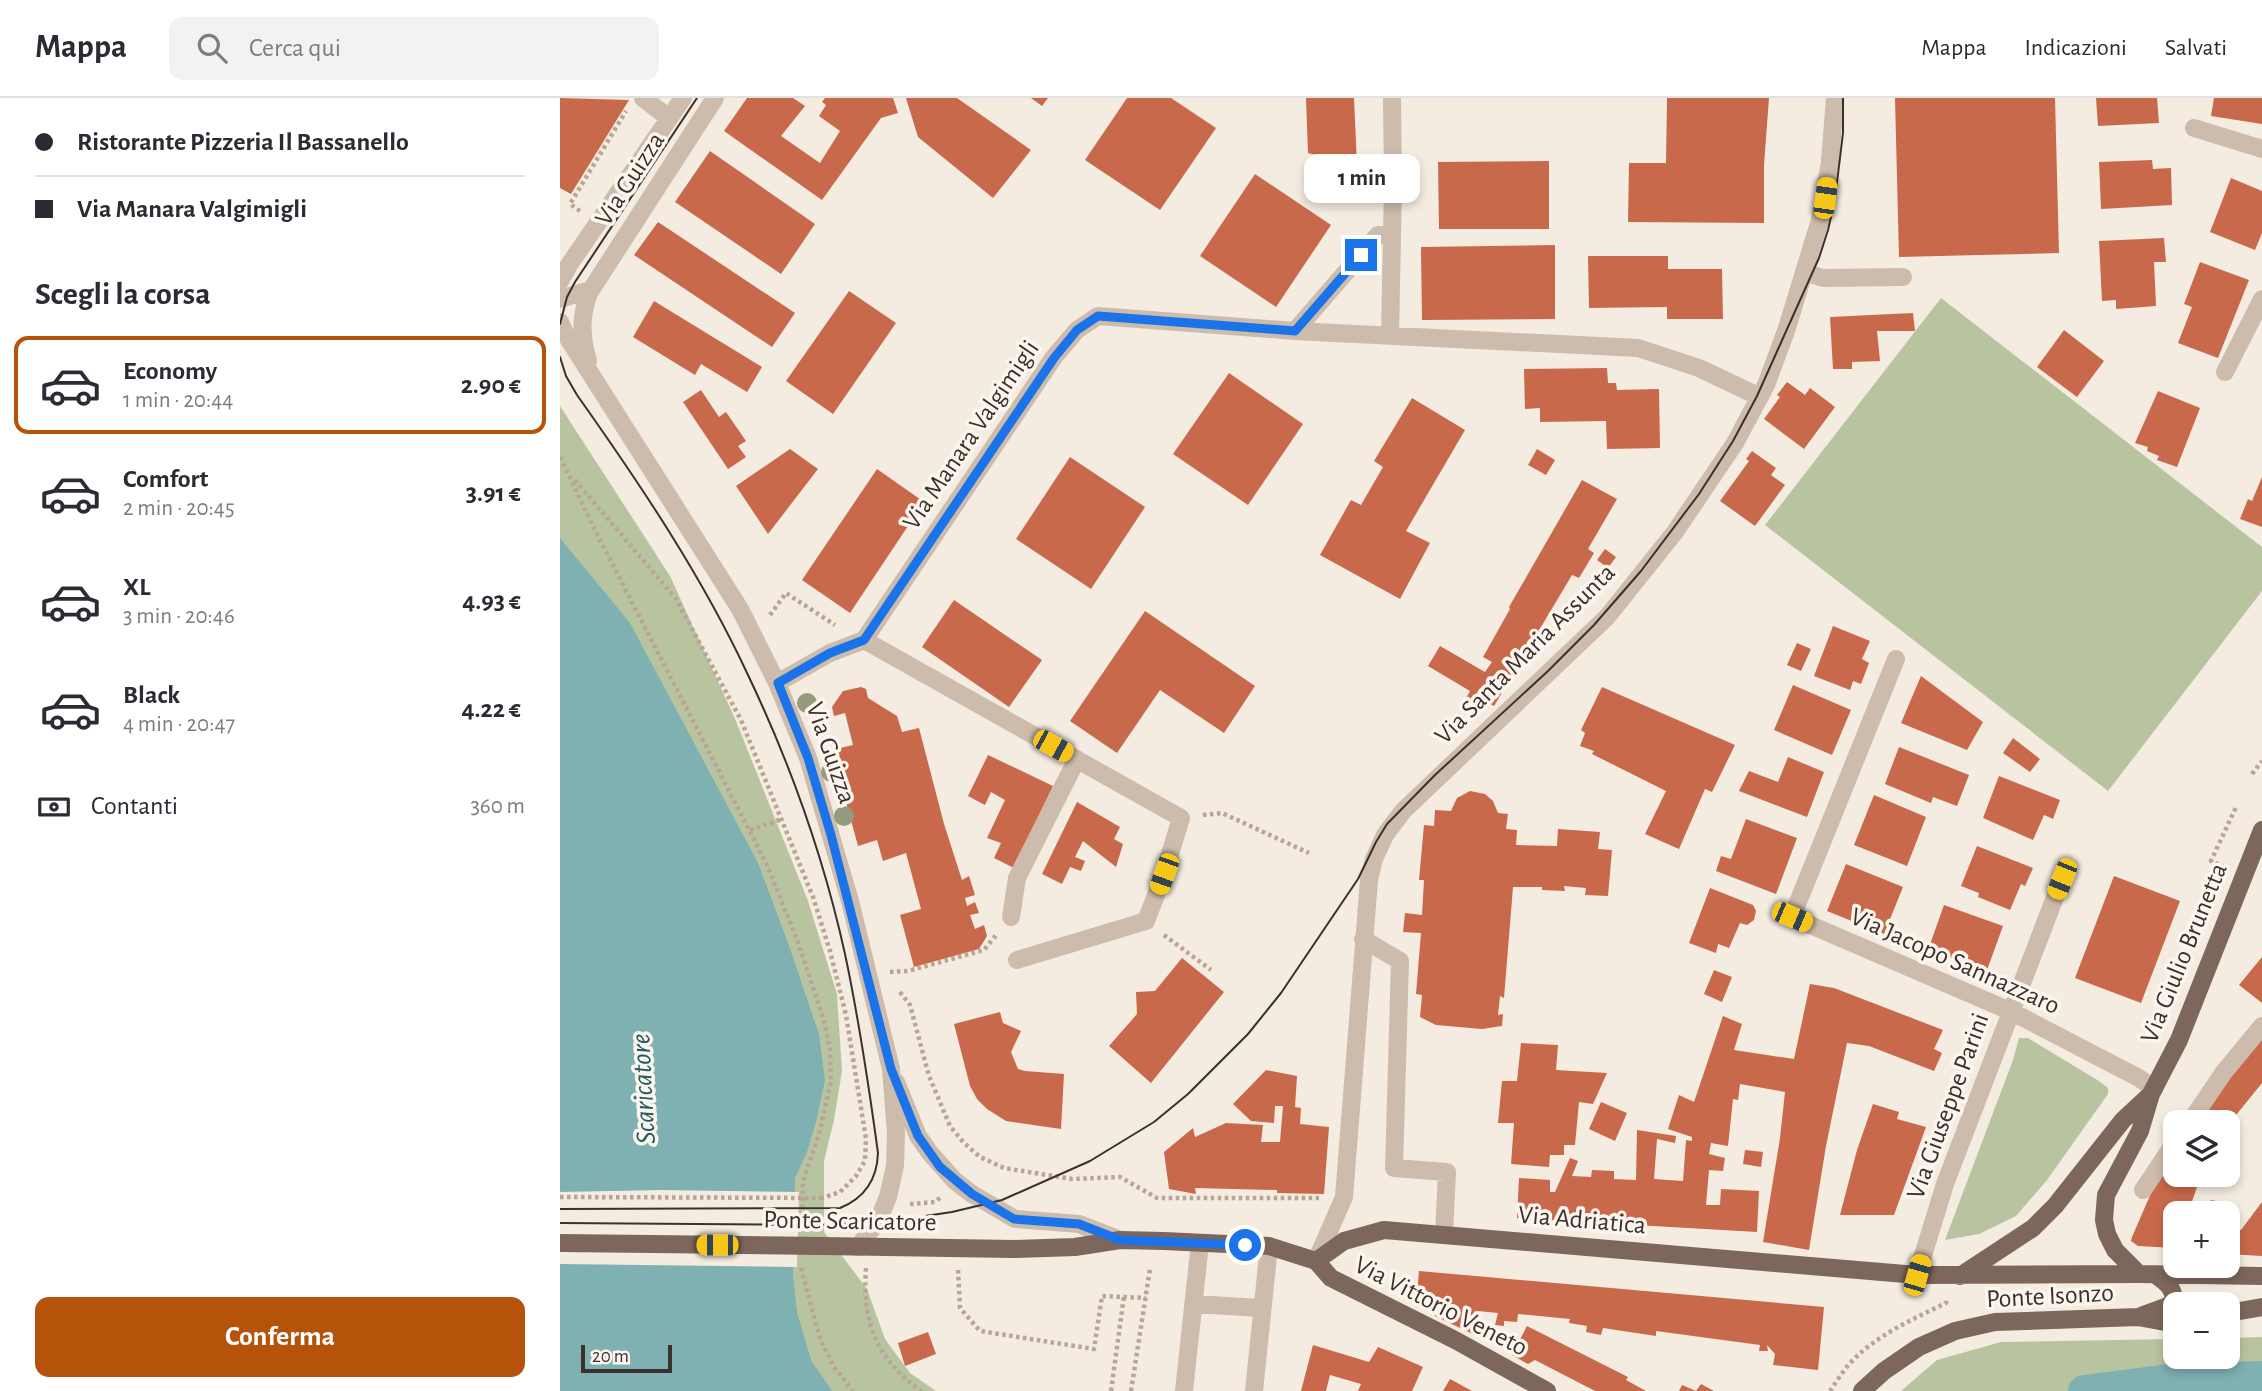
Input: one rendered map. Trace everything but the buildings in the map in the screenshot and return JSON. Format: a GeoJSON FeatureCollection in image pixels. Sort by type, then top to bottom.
{"type":"FeatureCollection","features":[{"type":"Feature","properties":{"kind":"main road","name":"Via Giulio Brunetta"},"geometry":{"type":"LineString","coordinates":[[2147,1274],[2115,1250],[2104,1220],[2106,1195],[2140,1131],[2152,1092],[2179,1040],[2262,830]]}},
{"type":"Feature","properties":{"kind":"main road","name":"Via Giulio Brunetta"},"geometry":{"type":"LineString","coordinates":[[1960,1276],[2032,1228],[2054,1206],[2123,1120],[2152,1092]]}},
{"type":"Feature","properties":{"kind":"main road","name":"Via Adriatica"},"geometry":{"type":"LineString","coordinates":[[1315,1261],[1344,1241],[1384,1230],[1917,1275],[2262,1276]]}},
{"type":"Feature","properties":{"kind":"main road"},"geometry":{"type":"LineString","coordinates":[[1120,1240],[1269,1246],[1315,1261]]}},
{"type":"Feature","properties":{"kind":"main road","name":"Ponte Scaricatore"},"geometry":{"type":"LineString","coordinates":[[560,1243],[1013,1249],[1075,1247],[1120,1240]]}},
{"type":"Feature","properties":{"kind":"main road","name":"Via Vittorio Veneto"},"geometry":{"type":"LineString","coordinates":[[1315,1261],[1331,1278],[1455,1340],[1547,1391]]}},
{"type":"Feature","properties":{"kind":"main road"},"geometry":{"type":"LineString","coordinates":[[2138,1317],[2168,1306],[2174,1300],[2170,1285],[2147,1274]]}},
{"type":"Feature","properties":{"kind":"main road"},"geometry":{"type":"LineString","coordinates":[[2240,1311],[2262,1307]]}},
{"type":"Feature","properties":{"kind":"main road","name":"Ponte Isonzo"},"geometry":{"type":"LineString","coordinates":[[1861,1391],[1919,1347],[1955,1331],[1995,1322],[2138,1317],[2163,1322]]}},
{"type":"Feature","properties":{"kind":"street"},"geometry":{"type":"LineString","coordinates":[[643,98],[665,115]]}},
{"type":"Feature","properties":{"kind":"street"},"geometry":{"type":"LineString","coordinates":[[560,281],[665,115],[683,98]]}},
{"type":"Feature","properties":{"kind":"street","name":"Via Guizza"},"geometry":{"type":"LineString","coordinates":[[592,374],[582,342],[583,309],[590,290],[715,98]]}},
{"type":"Feature","properties":{"kind":"street"},"geometry":{"type":"LineString","coordinates":[[1390,336],[1392,98]]}},
{"type":"Feature","properties":{"kind":"street","name":"Via Santa Maria Assunta"},"geometry":{"type":"LineString","coordinates":[[1315,1261],[1343,1197],[1363,939],[1374,859],[1390,827],[1428,786],[1607,617],[1675,532],[1735,443],[1760,397],[1786,331],[1804,272],[1825,198],[1835,98]]}},
{"type":"Feature","properties":{"kind":"street"},"geometry":{"type":"LineString","coordinates":[[2194,128],[2262,149]]}},
{"type":"Feature","properties":{"kind":"street"},"geometry":{"type":"LineString","coordinates":[[1295,331],[1378,235],[1392,234]]}},
{"type":"Feature","properties":{"kind":"street"},"geometry":{"type":"LineString","coordinates":[[1804,272],[1823,278],[1903,277]]}},
{"type":"Feature","properties":{"kind":"street"},"geometry":{"type":"LineString","coordinates":[[560,299],[590,290]]}},
{"type":"Feature","properties":{"kind":"street"},"geometry":{"type":"LineString","coordinates":[[2225,372],[2262,299]]}},
{"type":"Feature","properties":{"kind":"street","name":"Via Manara Valgimigli"},"geometry":{"type":"LineString","coordinates":[[864,640],[1054,358],[1077,330],[1098,316],[1295,331],[1638,348],[1699,368],[1760,397]]}},
{"type":"Feature","properties":{"kind":"street","name":"Via Guizza"},"geometry":{"type":"LineString","coordinates":[[560,321],[566,335],[733,597],[778,683],[808,758],[831,835],[891,1069],[918,1136],[940,1167],[954,1181],[1014,1219],[1079,1224],[1120,1240]]}},
{"type":"Feature","properties":{"kind":"street"},"geometry":{"type":"LineString","coordinates":[[778,683],[830,653],[864,640],[1181,818],[1146,921],[1017,960]]}},
{"type":"Feature","properties":{"kind":"street","name":"Via Jacopo Sannazzaro"},"geometry":{"type":"LineString","coordinates":[[1896,659],[1792,917],[2010,1011],[2139,1078],[2152,1092]]}},
{"type":"Feature","properties":{"kind":"street"},"geometry":{"type":"LineString","coordinates":[[1011,917],[1017,878],[1077,759]]}},
{"type":"Feature","properties":{"kind":"street","name":"Via Giuseppe Parini"},"geometry":{"type":"LineString","coordinates":[[1917,1275],[1945,1184],[2062,879]]}},
{"type":"Feature","properties":{"kind":"street"},"geometry":{"type":"LineString","coordinates":[[1363,939],[1401,961],[1394,1168],[1447,1172],[1444,1235]]}},
{"type":"Feature","properties":{"kind":"street"},"geometry":{"type":"LineString","coordinates":[[2198,1110],[2224,1072],[2262,1026]]}},
{"type":"Feature","properties":{"kind":"street","name":"Via Guizza"},"geometry":{"type":"LineString","coordinates":[[858,1247],[878,1221],[888,1197],[895,1166],[896,1133],[891,1069]]}},
{"type":"Feature","properties":{"kind":"street"},"geometry":{"type":"LineString","coordinates":[[2143,1190],[2163,1160]]}},
{"type":"Feature","properties":{"kind":"street"},"geometry":{"type":"LineString","coordinates":[[1184,1391],[1200,1243]]}},
{"type":"Feature","properties":{"kind":"street"},"geometry":{"type":"LineString","coordinates":[[1254,1391],[1269,1246]]}},
{"type":"Feature","properties":{"kind":"street"},"geometry":{"type":"LineString","coordinates":[[1193,1304],[1262,1308]]}},
{"type":"Feature","properties":{"kind":"path"},"geometry":{"type":"LineString","coordinates":[[586,215],[570,204],[631,103],[656,119],[665,115]]}},
{"type":"Feature","properties":{"kind":"path"},"geometry":{"type":"LineString","coordinates":[[560,457],[750,830],[798,942],[830,1048],[831,1083],[819,1134],[803,1181],[802,1234]]}},
{"type":"Feature","properties":{"kind":"path"},"geometry":{"type":"LineString","coordinates":[[560,1197],[822,1198],[840,1192],[856,1177],[865,1161],[866,1139],[846,1015],[831,951],[783,818],[741,720],[676,599],[569,474]]}},
{"type":"Feature","properties":{"kind":"path"},"geometry":{"type":"LineString","coordinates":[[768,617],[786,593],[837,626]]}},
{"type":"Feature","properties":{"kind":"path"},"geometry":{"type":"LineString","coordinates":[[2252,774],[2262,761]]}},
{"type":"Feature","properties":{"kind":"path"},"geometry":{"type":"LineString","coordinates":[[2225,867],[2211,861],[2236,805]]}},
{"type":"Feature","properties":{"kind":"path"},"geometry":{"type":"LineString","coordinates":[[1181,818],[1222,813],[1309,853]]}},
{"type":"Feature","properties":{"kind":"path"},"geometry":{"type":"LineString","coordinates":[[750,830],[783,818]]}},
{"type":"Feature","properties":{"kind":"path"},"geometry":{"type":"LineString","coordinates":[[888,972],[908,971],[985,950],[1011,917]]}},
{"type":"Feature","properties":{"kind":"path"},"geometry":{"type":"LineString","coordinates":[[1179,946],[1211,970]]}},
{"type":"Feature","properties":{"kind":"path"},"geometry":{"type":"LineString","coordinates":[[900,992],[910,1005],[929,1076],[950,1126],[980,1157],[1004,1168],[1072,1179],[1120,1177],[1157,1198],[1328,1198]]}},
{"type":"Feature","properties":{"kind":"path"},"geometry":{"type":"LineString","coordinates":[[905,1205],[935,1202],[948,1191]]}},
{"type":"Feature","properties":{"kind":"path"},"geometry":{"type":"LineString","coordinates":[[801,1260],[801,1273],[820,1339],[834,1367],[853,1391]]}},
{"type":"Feature","properties":{"kind":"path"},"geometry":{"type":"LineString","coordinates":[[866,1265],[864,1289],[867,1315],[878,1346],[890,1365],[921,1391]]}},
{"type":"Feature","properties":{"kind":"path"},"geometry":{"type":"LineString","coordinates":[[958,1267],[960,1308],[979,1331],[1094,1349],[1102,1296],[1146,1298]]}},
{"type":"Feature","properties":{"kind":"path"},"geometry":{"type":"LineString","coordinates":[[1131,1391],[1150,1269]]}},
{"type":"Feature","properties":{"kind":"path"},"geometry":{"type":"LineString","coordinates":[[1111,1391],[1124,1296]]}},
{"type":"Feature","properties":{"kind":"green space"},"geometry":{"type":"Polygon","coordinates":[[[1941,298],[2262,547],[2262,591],[2108,791],[1765,525],[1941,298]]]}},
{"type":"Feature","properties":{"kind":"green space"},"geometry":{"type":"Polygon","coordinates":[[[560,406],[670,576],[736,721],[808,901],[837,994],[842,1071],[824,1161],[824,1232],[867,1289],[885,1339],[910,1373],[936,1391],[560,1391],[560,406]]]}},
{"type":"Feature","properties":{"kind":"green space"},"geometry":{"type":"Polygon","coordinates":[[[2019,1038],[2028,1038],[2099,1081],[2108,1088],[2108,1094],[2047,1180],[2016,1216],[1979,1234],[1945,1240],[2013,1060],[2019,1038]]]}},
{"type":"Feature","properties":{"kind":"green space"},"geometry":{"type":"Polygon","coordinates":[[[2262,1337],[2262,1391],[1901,1391],[1937,1360],[2001,1342],[2163,1339],[2163,1369],[2240,1369],[2240,1338],[2262,1337]]]}},
{"type":"Feature","properties":{"kind":"water","name":"Scaricatore"},"geometry":{"type":"Polygon","coordinates":[[[560,538],[630,623],[758,863],[819,1034],[825,1080],[807,1152],[795,1178],[793,1275],[797,1312],[811,1360],[832,1391],[560,1391],[560,538]]]}},
{"type":"Feature","properties":{"kind":"pier"},"geometry":{"type":"Polygon","coordinates":[[[560,1192],[799,1192],[797,1267],[560,1264],[560,1192]]]}},
{"type":"Feature","properties":{"kind":"waterway"},"geometry":{"type":"LineString","coordinates":[[2084,1391],[2169,1380],[2262,1377]]}},
{"type":"Feature","properties":{"kind":"tram line"},"geometry":{"type":"LineString","coordinates":[[560,324],[567,297],[575,282],[697,98]]}},
{"type":"Feature","properties":{"kind":"tram line"},"geometry":{"type":"LineString","coordinates":[[560,1223],[822,1225],[905,1219],[952,1212],[1002,1200],[1090,1161],[1154,1122],[1188,1094],[1248,1034],[1281,993],[1358,879],[1387,824],[1594,625],[1641,571],[1699,494],[1733,441],[1757,396],[1819,258],[1835,199],[1843,133],[1843,98]]}},
{"type":"Feature","properties":{"kind":"tram line"},"geometry":{"type":"LineString","coordinates":[[560,357],[566,376],[577,395],[647,497],[711,602],[778,742],[816,847],[837,918],[859,1029],[878,1153],[875,1172],[868,1187],[856,1199],[840,1208],[560,1209]]}},
{"type":"Feature","properties":{"kind":"route"},"geometry":{"type":"LineString","coordinates":[[1245,1245],[1120,1240],[1079,1224],[1014,1219],[972,1194],[940,1167],[918,1136],[891,1069],[831,835],[808,758],[778,683],[830,653],[864,640],[1054,358],[1077,330],[1098,316],[1295,331],[1361,255]]}}]}
